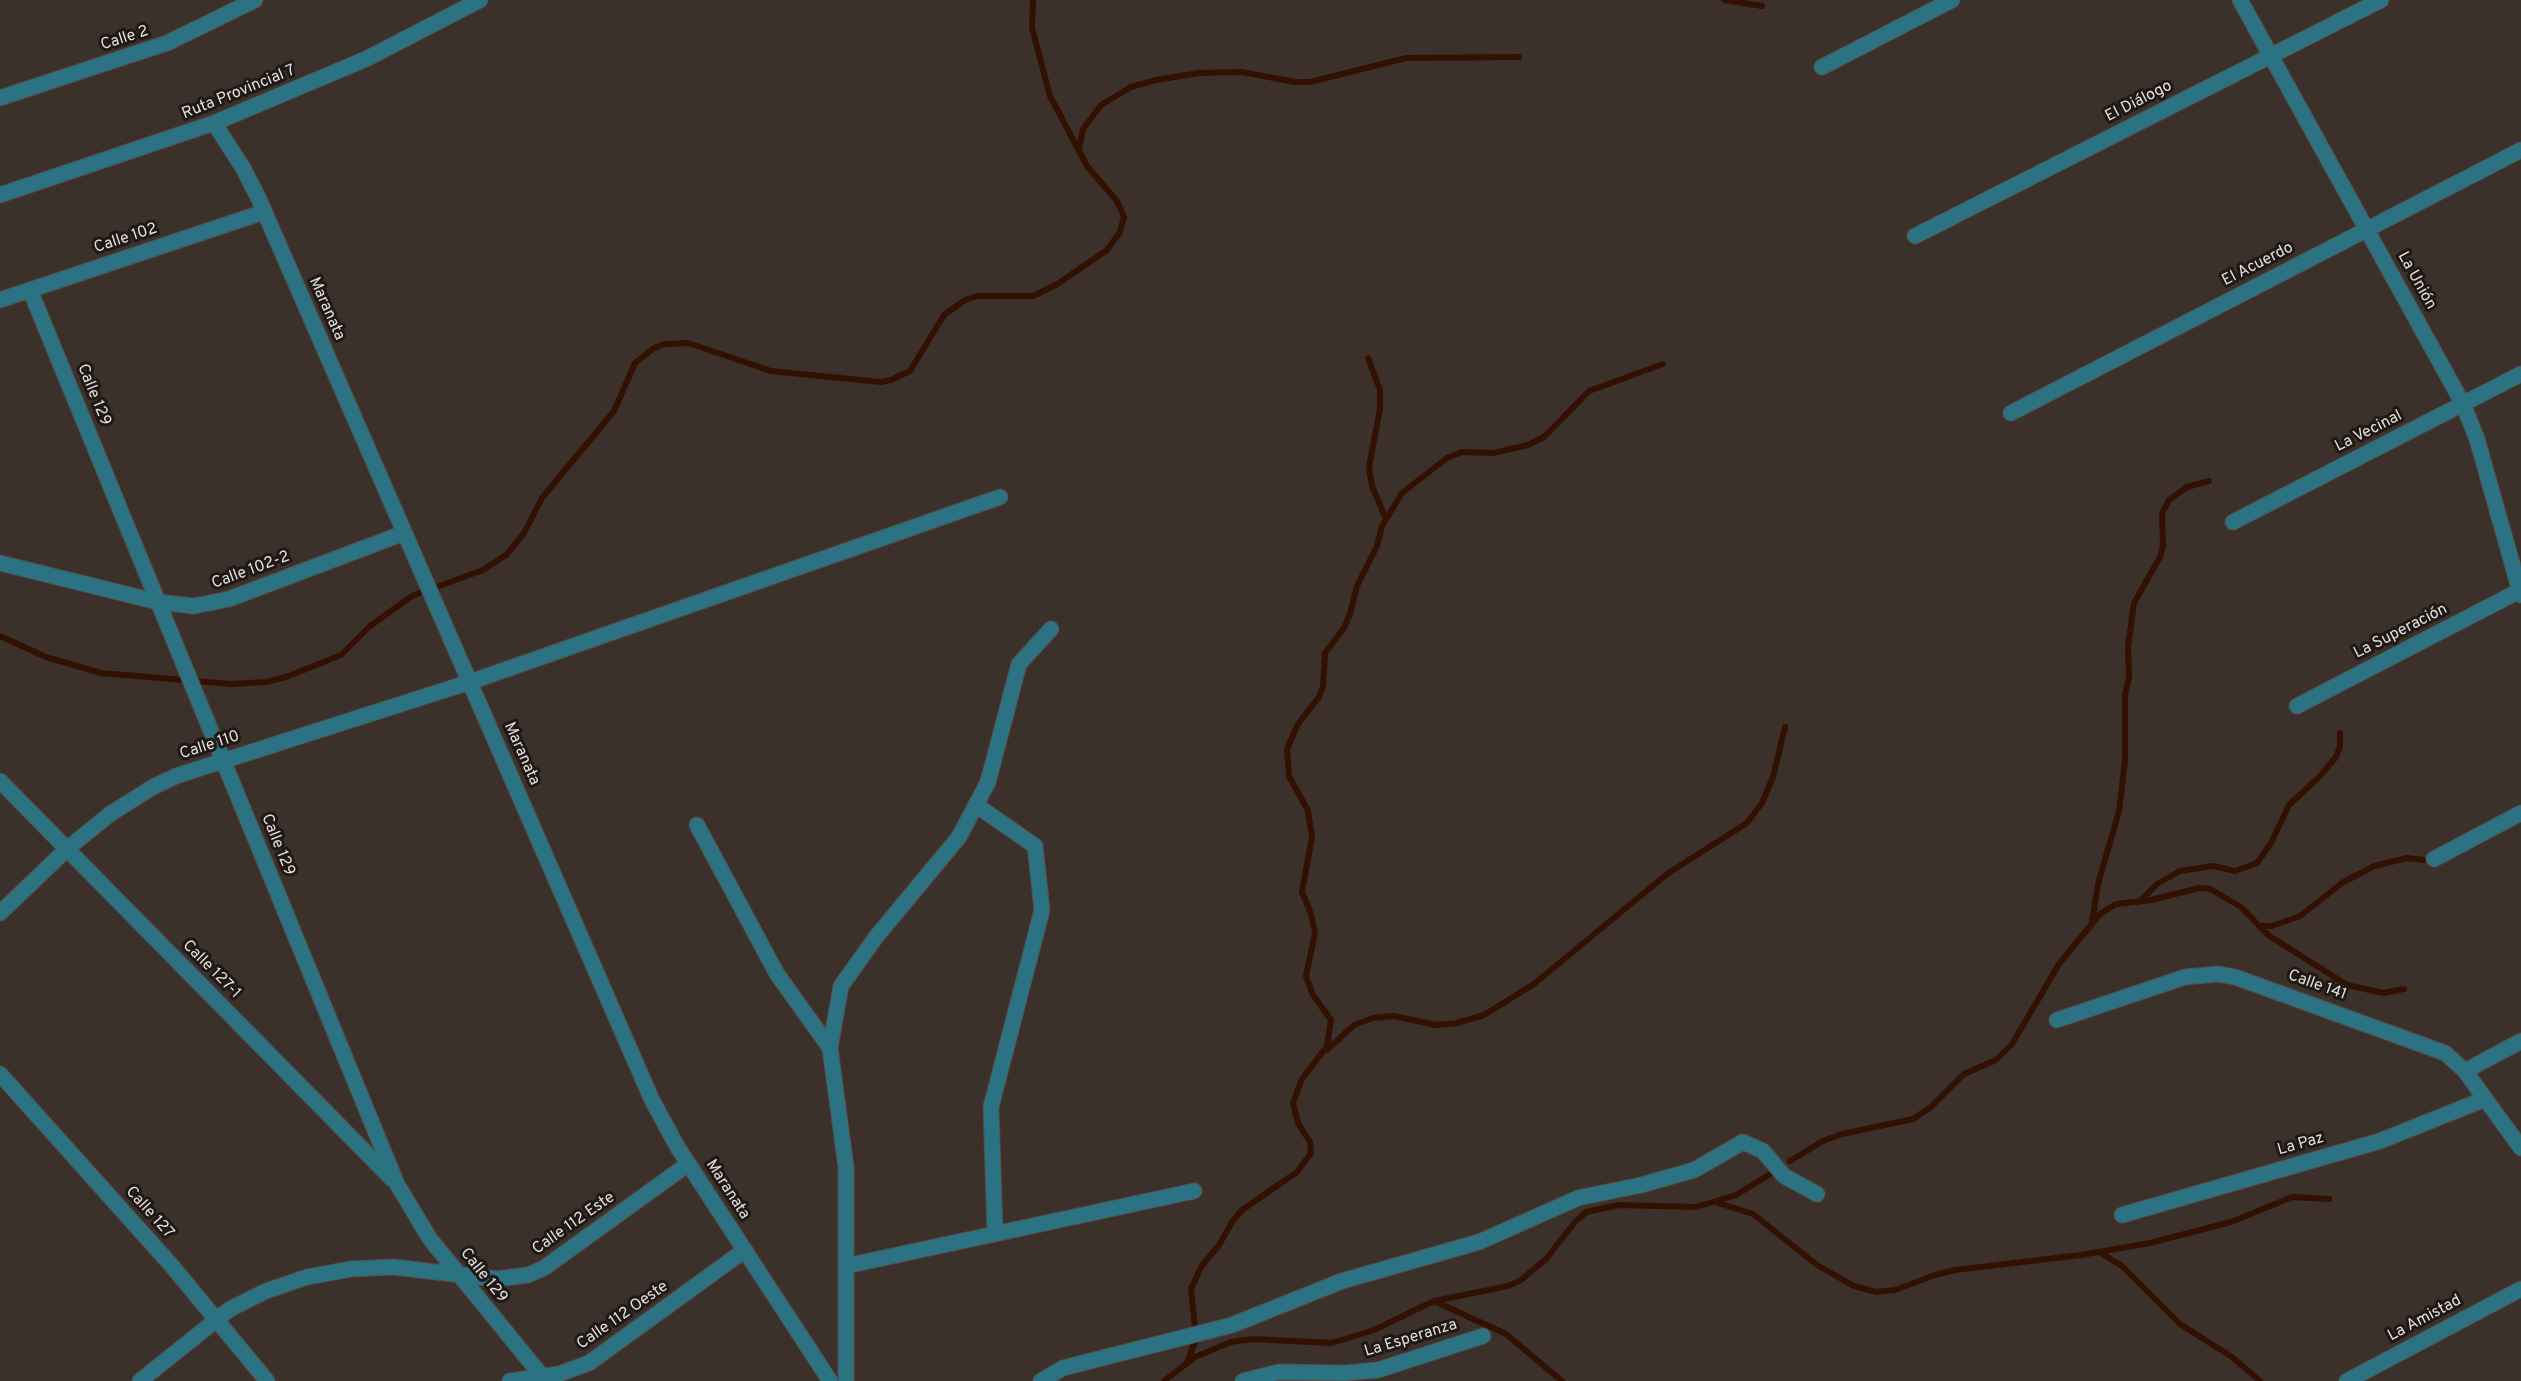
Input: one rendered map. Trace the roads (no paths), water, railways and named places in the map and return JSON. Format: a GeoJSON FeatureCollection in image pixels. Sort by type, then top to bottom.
{"type":"FeatureCollection","features":[{"type":"Feature","properties":{"kind":"street","name":"Calle 2"},"geometry":{"type":"LineString","coordinates":[[0,98],[167,43],[255,0]]}},
{"type":"Feature","properties":{"kind":"street","name":"Ruta Provincial 7"},"geometry":{"type":"LineString","coordinates":[[0,195],[214,123],[366,59],[480,0]]}},
{"type":"Feature","properties":{"kind":"street"},"geometry":{"type":"LineString","coordinates":[[1822,67],[1952,0]]}},
{"type":"Feature","properties":{"kind":"street","name":"La Unión"},"geometry":{"type":"LineString","coordinates":[[2240,0],[2463,404],[2477,440],[2521,592]]}},
{"type":"Feature","properties":{"kind":"street","name":"El Diálogo"},"geometry":{"type":"LineString","coordinates":[[1915,236],[2381,0]]}},
{"type":"Feature","properties":{"kind":"street","name":"Maranata"},"geometry":{"type":"LineString","coordinates":[[214,123],[243,168],[264,212],[649,1092],[688,1164],[830,1381]]}},
{"type":"Feature","properties":{"kind":"street","name":"El Acuerdo"},"geometry":{"type":"LineString","coordinates":[[2012,413],[2521,150]]}},
{"type":"Feature","properties":{"kind":"street","name":"Calle 102"},"geometry":{"type":"LineString","coordinates":[[0,300],[264,212]]}},
{"type":"Feature","properties":{"kind":"street","name":"Calle 129"},"geometry":{"type":"LineString","coordinates":[[30,290],[397,1184],[421,1226],[544,1379]]}},
{"type":"Feature","properties":{"kind":"street","name":"La Vecinal"},"geometry":{"type":"LineString","coordinates":[[2233,522],[2521,374]]}},
{"type":"Feature","properties":{"kind":"street","name":"Calle 110"},"geometry":{"type":"LineString","coordinates":[[0,913],[67,849],[110,814],[153,787],[223,760],[470,682],[1000,497]]}},
{"type":"Feature","properties":{"kind":"street","name":"Calle 102-2"},"geometry":{"type":"LineString","coordinates":[[0,563],[176,606],[212,604],[404,533]]}},
{"type":"Feature","properties":{"kind":"street","name":"La Superación"},"geometry":{"type":"LineString","coordinates":[[2297,706],[2521,592]]}},
{"type":"Feature","properties":{"kind":"street"},"geometry":{"type":"LineString","coordinates":[[846,1381],[846,1167],[830,1048],[840,986],[876,937],[959,837],[988,782],[1018,664],[1051,629]]}},
{"type":"Feature","properties":{"kind":"street","name":"Calle 127-1"},"geometry":{"type":"LineString","coordinates":[[0,781],[397,1184]]}},
{"type":"Feature","properties":{"kind":"street"},"geometry":{"type":"LineString","coordinates":[[976,804],[1035,846],[1042,910],[991,1107],[995,1233]]}},
{"type":"Feature","properties":{"kind":"street"},"geometry":{"type":"LineString","coordinates":[[2434,859],[2521,813]]}},
{"type":"Feature","properties":{"kind":"street"},"geometry":{"type":"LineString","coordinates":[[697,825],[777,974],[830,1048]]}},
{"type":"Feature","properties":{"kind":"street","name":"Calle 141"},"geometry":{"type":"LineString","coordinates":[[2057,1020],[2185,977],[2218,974],[2251,982],[2437,1048],[2465,1071],[2521,1148]]}},
{"type":"Feature","properties":{"kind":"street"},"geometry":{"type":"LineString","coordinates":[[2465,1071],[2521,1041]]}},
{"type":"Feature","properties":{"kind":"street","name":"Calle 127"},"geometry":{"type":"LineString","coordinates":[[0,1074],[172,1266],[267,1381]]}},
{"type":"Feature","properties":{"kind":"street","name":"La Paz"},"geometry":{"type":"LineString","coordinates":[[2122,1215],[2368,1144],[2485,1099]]}},
{"type":"Feature","properties":{"kind":"street"},"geometry":{"type":"LineString","coordinates":[[1041,1381],[1062,1368],[1232,1325],[1342,1281],[1479,1242],[1578,1198],[1641,1185],[1694,1170],[1743,1142],[1763,1151],[1784,1176],[1817,1194]]}},
{"type":"Feature","properties":{"kind":"street","name":"Calle 112 Este"},"geometry":{"type":"LineString","coordinates":[[140,1381],[216,1318],[247,1299],[276,1287],[329,1273],[393,1267],[496,1279],[528,1275],[544,1268],[688,1164]]}},
{"type":"Feature","properties":{"kind":"street"},"geometry":{"type":"LineString","coordinates":[[846,1266],[1194,1191]]}},
{"type":"Feature","properties":{"kind":"street","name":"Calle 112 Oeste"},"geometry":{"type":"LineString","coordinates":[[510,1381],[544,1379],[589,1363],[745,1250]]}},
{"type":"Feature","properties":{"kind":"street","name":"La Amistad"},"geometry":{"type":"LineString","coordinates":[[2347,1381],[2521,1289]]}},
{"type":"Feature","properties":{"kind":"street","name":"La Esperanza"},"geometry":{"type":"LineString","coordinates":[[1243,1381],[1278,1372],[1346,1373],[1378,1370],[1483,1336]]}},
{"type":"Feature","properties":{"kind":"waterway"},"geometry":{"type":"LineString","coordinates":[[0,636],[46,657],[101,673],[230,684],[267,682],[289,676],[341,655],[370,626],[412,596],[483,570],[506,555],[524,533],[542,498],[614,411],[635,363],[654,348],[665,344],[688,343],[771,371],[881,382],[910,371],[944,315],[965,300],[977,296],[1033,296],[1056,285],[1107,250],[1120,232],[1124,217],[1117,201],[1087,166],[1050,96],[1032,28],[1033,0]]}},
{"type":"Feature","properties":{"kind":"waterway"},"geometry":{"type":"LineString","coordinates":[[1724,0],[1762,6]]}},
{"type":"Feature","properties":{"kind":"waterway"},"geometry":{"type":"LineString","coordinates":[[1079,149],[1083,129],[1101,105],[1131,87],[1156,80],[1199,73],[1242,72],[1295,82],[1310,82],[1406,58],[1519,57]]}},
{"type":"Feature","properties":{"kind":"waterway"},"geometry":{"type":"LineString","coordinates":[[1368,358],[1380,390],[1380,409],[1369,467],[1372,486],[1386,519]]}},
{"type":"Feature","properties":{"kind":"waterway"},"geometry":{"type":"LineString","coordinates":[[1195,1328],[1191,1289],[1201,1267],[1242,1210],[1297,1172],[1311,1153],[1310,1142],[1298,1123],[1293,1103],[1302,1079],[1327,1046],[1331,1020],[1313,995],[1306,976],[1315,933],[1311,914],[1302,892],[1312,837],[1308,811],[1289,776],[1287,749],[1298,724],[1319,697],[1323,687],[1325,653],[1344,628],[1357,586],[1377,546],[1382,526],[1402,493],[1447,458],[1462,452],[1493,453],[1528,445],[1544,437],[1589,391],[1663,364]]}},
{"type":"Feature","properties":{"kind":"waterway"},"geometry":{"type":"LineString","coordinates":[[2092,922],[2098,884],[2119,811],[2125,761],[2128,647],[2134,603],[2160,557],[2163,546],[2162,513],[2169,500],[2187,487],[2209,481]]}},
{"type":"Feature","properties":{"kind":"waterway"},"geometry":{"type":"LineString","coordinates":[[1327,1050],[1354,1025],[1373,1018],[1394,1016],[1436,1025],[1457,1023],[1484,1015],[1534,984],[1667,874],[1747,823],[1762,803],[1773,777],[1785,727]]}},
{"type":"Feature","properties":{"kind":"waterway"},"geometry":{"type":"LineString","coordinates":[[2139,902],[2157,884],[2180,871],[2213,866],[2235,871],[2257,863],[2271,843],[2289,805],[2320,776],[2336,757],[2340,746],[2340,733]]}},
{"type":"Feature","properties":{"kind":"waterway"},"geometry":{"type":"LineString","coordinates":[[2259,926],[2272,926],[2300,916],[2342,883],[2374,866],[2407,858],[2424,860]]}},
{"type":"Feature","properties":{"kind":"waterway"},"geometry":{"type":"LineString","coordinates":[[1790,1161],[1823,1141],[1842,1134],[1913,1119],[1931,1107],[1964,1074],[1996,1060],[2012,1044],[2059,964],[2100,914],[2116,904],[2151,900],[2199,888],[2210,889],[2241,907],[2268,935],[2347,985],[2383,993],[2404,989]]}},
{"type":"Feature","properties":{"kind":"waterway"},"geometry":{"type":"LineString","coordinates":[[1164,1381],[1195,1357],[1231,1342],[1252,1339],[1332,1343],[1374,1330],[1434,1301],[1508,1286],[1521,1280],[1546,1259],[1575,1222],[1586,1212],[1619,1205],[1696,1207],[1736,1195],[1772,1173]]}},
{"type":"Feature","properties":{"kind":"waterway"},"geometry":{"type":"LineString","coordinates":[[1718,1203],[1753,1214],[1817,1265],[1854,1286],[1876,1292],[1895,1290],[1955,1270],[2081,1255],[2150,1243],[2231,1222],[2292,1197],[2329,1199]]}},
{"type":"Feature","properties":{"kind":"waterway"},"geometry":{"type":"LineString","coordinates":[[2099,1252],[2122,1266],[2180,1324],[2232,1357],[2260,1381]]}},
{"type":"Feature","properties":{"kind":"waterway"},"geometry":{"type":"LineString","coordinates":[[1434,1301],[1506,1334],[1562,1381]]}},
{"type":"Feature","properties":{"kind":"waterway"},"geometry":{"type":"LineString","coordinates":[[1187,1362],[1196,1340]]}}]}
